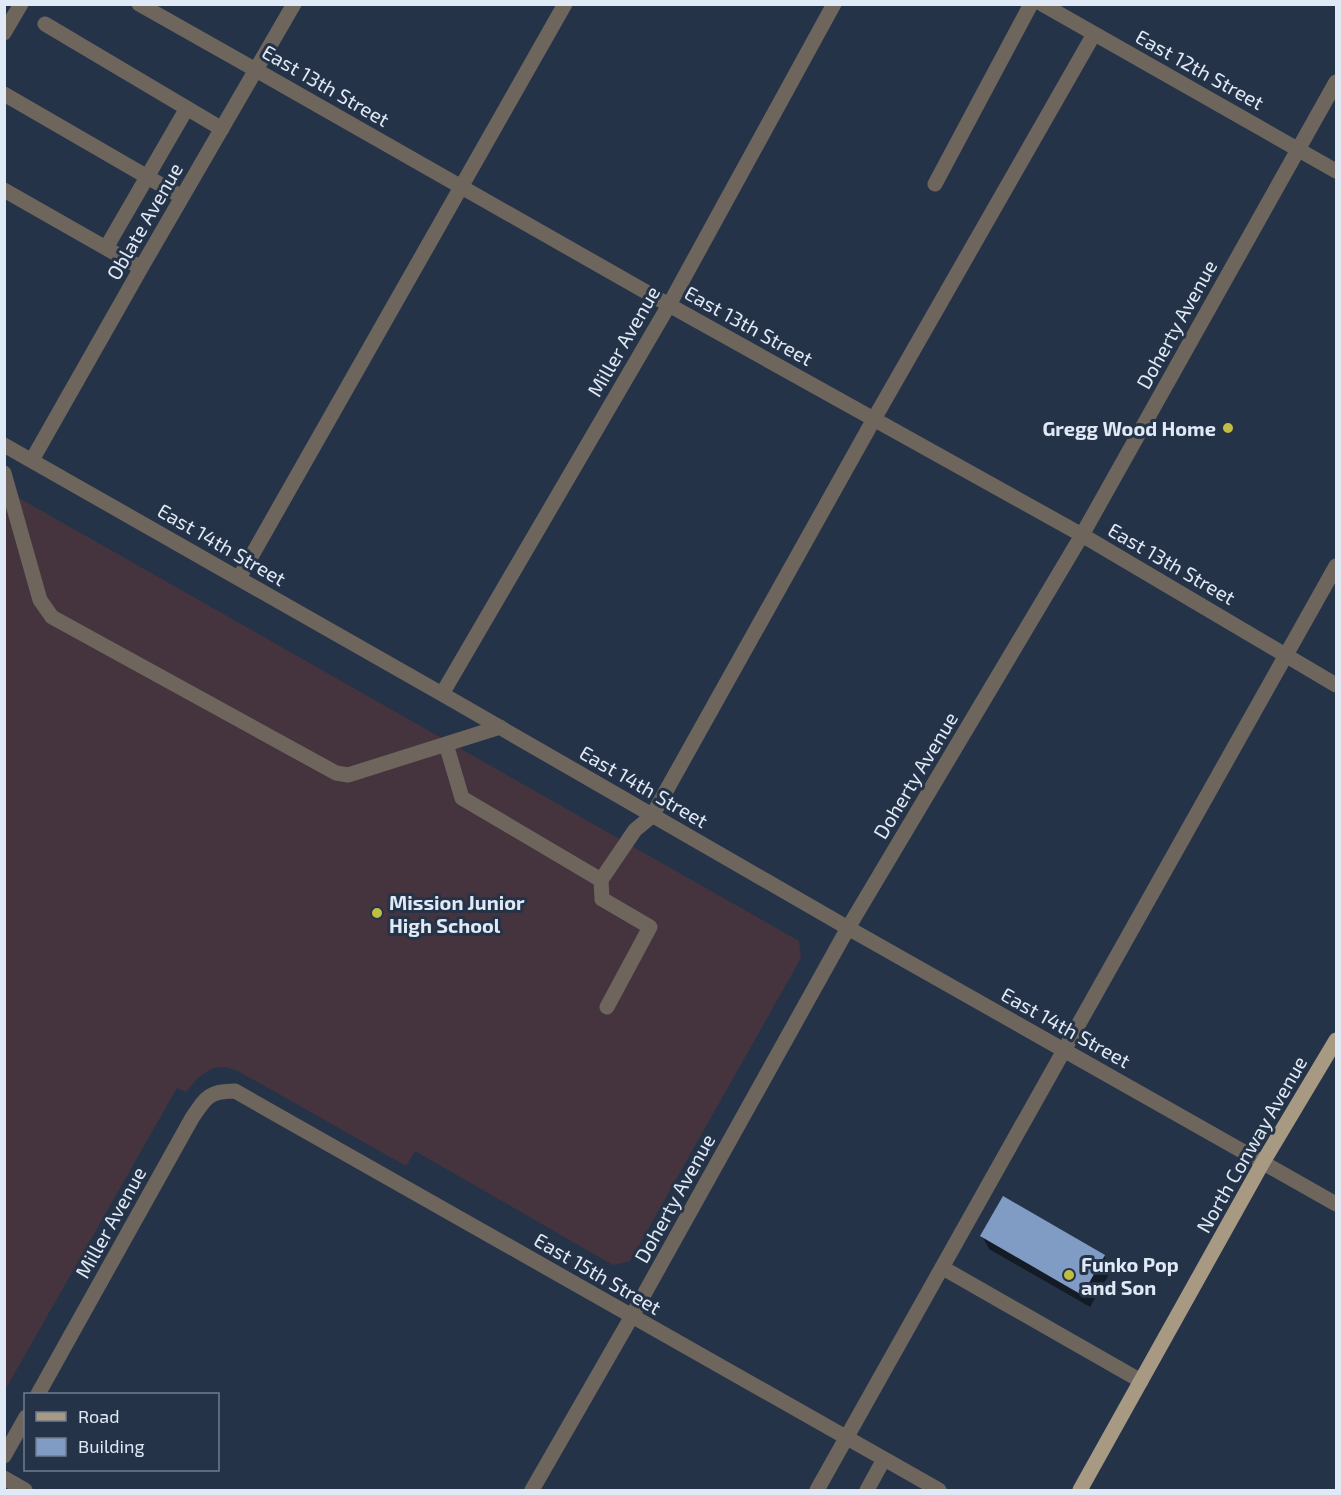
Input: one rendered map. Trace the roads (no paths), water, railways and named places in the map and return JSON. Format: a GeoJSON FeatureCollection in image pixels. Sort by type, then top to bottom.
{"type":"FeatureCollection","features":[{"type":"Feature","properties":{"kind":"main road","name":"North Conway Avenue"},"geometry":{"type":"LineString","coordinates":[[1080,1491],[1263,1162],[1336,1040]]}},
{"type":"Feature","properties":{"kind":"street"},"geometry":{"type":"LineString","coordinates":[[4,33],[21,4]]}},
{"type":"Feature","properties":{"kind":"street","name":"East 13th Street"},"geometry":{"type":"LineString","coordinates":[[139,4],[669,305],[1082,535],[1336,685]]}},
{"type":"Feature","properties":{"kind":"street","name":"Oblate Avenue"},"geometry":{"type":"LineString","coordinates":[[32,460],[294,4]]}},
{"type":"Feature","properties":{"kind":"street"},"geometry":{"type":"LineString","coordinates":[[239,578],[565,4]]}},
{"type":"Feature","properties":{"kind":"street","name":"Miller Avenue"},"geometry":{"type":"LineString","coordinates":[[442,694],[669,305],[834,4]]}},
{"type":"Feature","properties":{"kind":"street"},"geometry":{"type":"LineString","coordinates":[[934,184],[1031,4]]}},
{"type":"Feature","properties":{"kind":"street","name":"East 12th Street"},"geometry":{"type":"LineString","coordinates":[[1042,4],[1336,171]]}},
{"type":"Feature","properties":{"kind":"street"},"geometry":{"type":"LineString","coordinates":[[45,24],[222,129]]}},
{"type":"Feature","properties":{"kind":"street"},"geometry":{"type":"LineString","coordinates":[[607,1007],[650,927],[602,899],[601,880],[635,830],[652,816],[874,419],[1094,34]]}},
{"type":"Feature","properties":{"kind":"street","name":"Doherty Avenue"},"geometry":{"type":"LineString","coordinates":[[532,1491],[632,1317],[848,928],[1082,535],[1336,82]]}},
{"type":"Feature","properties":{"kind":"street"},"geometry":{"type":"LineString","coordinates":[[4,94],[182,197]]}},
{"type":"Feature","properties":{"kind":"street"},"geometry":{"type":"LineString","coordinates":[[106,248],[187,108]]}},
{"type":"Feature","properties":{"kind":"street"},"geometry":{"type":"LineString","coordinates":[[4,190],[141,268]]}},
{"type":"Feature","properties":{"kind":"street","name":"East 14th Street"},"geometry":{"type":"LineString","coordinates":[[4,445],[848,928],[1336,1204]]}},
{"type":"Feature","properties":{"kind":"street"},"geometry":{"type":"LineString","coordinates":[[4,473],[40,600],[52,617],[336,773],[348,775],[500,727]]}},
{"type":"Feature","properties":{"kind":"street"},"geometry":{"type":"LineString","coordinates":[[817,1491],[1336,566]]}},
{"type":"Feature","properties":{"kind":"street"},"geometry":{"type":"LineString","coordinates":[[446,744],[462,798],[601,880]]}},
{"type":"Feature","properties":{"kind":"street","name":"Miller Avenue"},"geometry":{"type":"LineString","coordinates":[[39,1393],[201,1104],[213,1094],[235,1091]]}},
{"type":"Feature","properties":{"kind":"street","name":"East 15th Street"},"geometry":{"type":"LineString","coordinates":[[235,1091],[939,1491]]}},
{"type":"Feature","properties":{"kind":"street"},"geometry":{"type":"LineString","coordinates":[[943,1268],[1141,1381]]}},
{"type":"Feature","properties":{"kind":"street"},"geometry":{"type":"LineString","coordinates":[[4,1456],[24,1421]]}},
{"type":"Feature","properties":{"kind":"street"},"geometry":{"type":"LineString","coordinates":[[867,1491],[884,1459]]}},
{"type":"Feature","properties":{"kind":"street"},"geometry":{"type":"LineString","coordinates":[[4,1478],[25,1491]]}},
{"type":"Feature","properties":{"kind":"place","name":"Gregg Wood Home"},"geometry":{"type":"Point","coordinates":[1228,428]}},
{"type":"Feature","properties":{"kind":"place","name":"Mission Junior High School"},"geometry":{"type":"Point","coordinates":[377,913]}},
{"type":"Feature","properties":{"kind":"place","name":"Funko Pop and Son"},"geometry":{"type":"Point","coordinates":[1069,1275]}}]}
